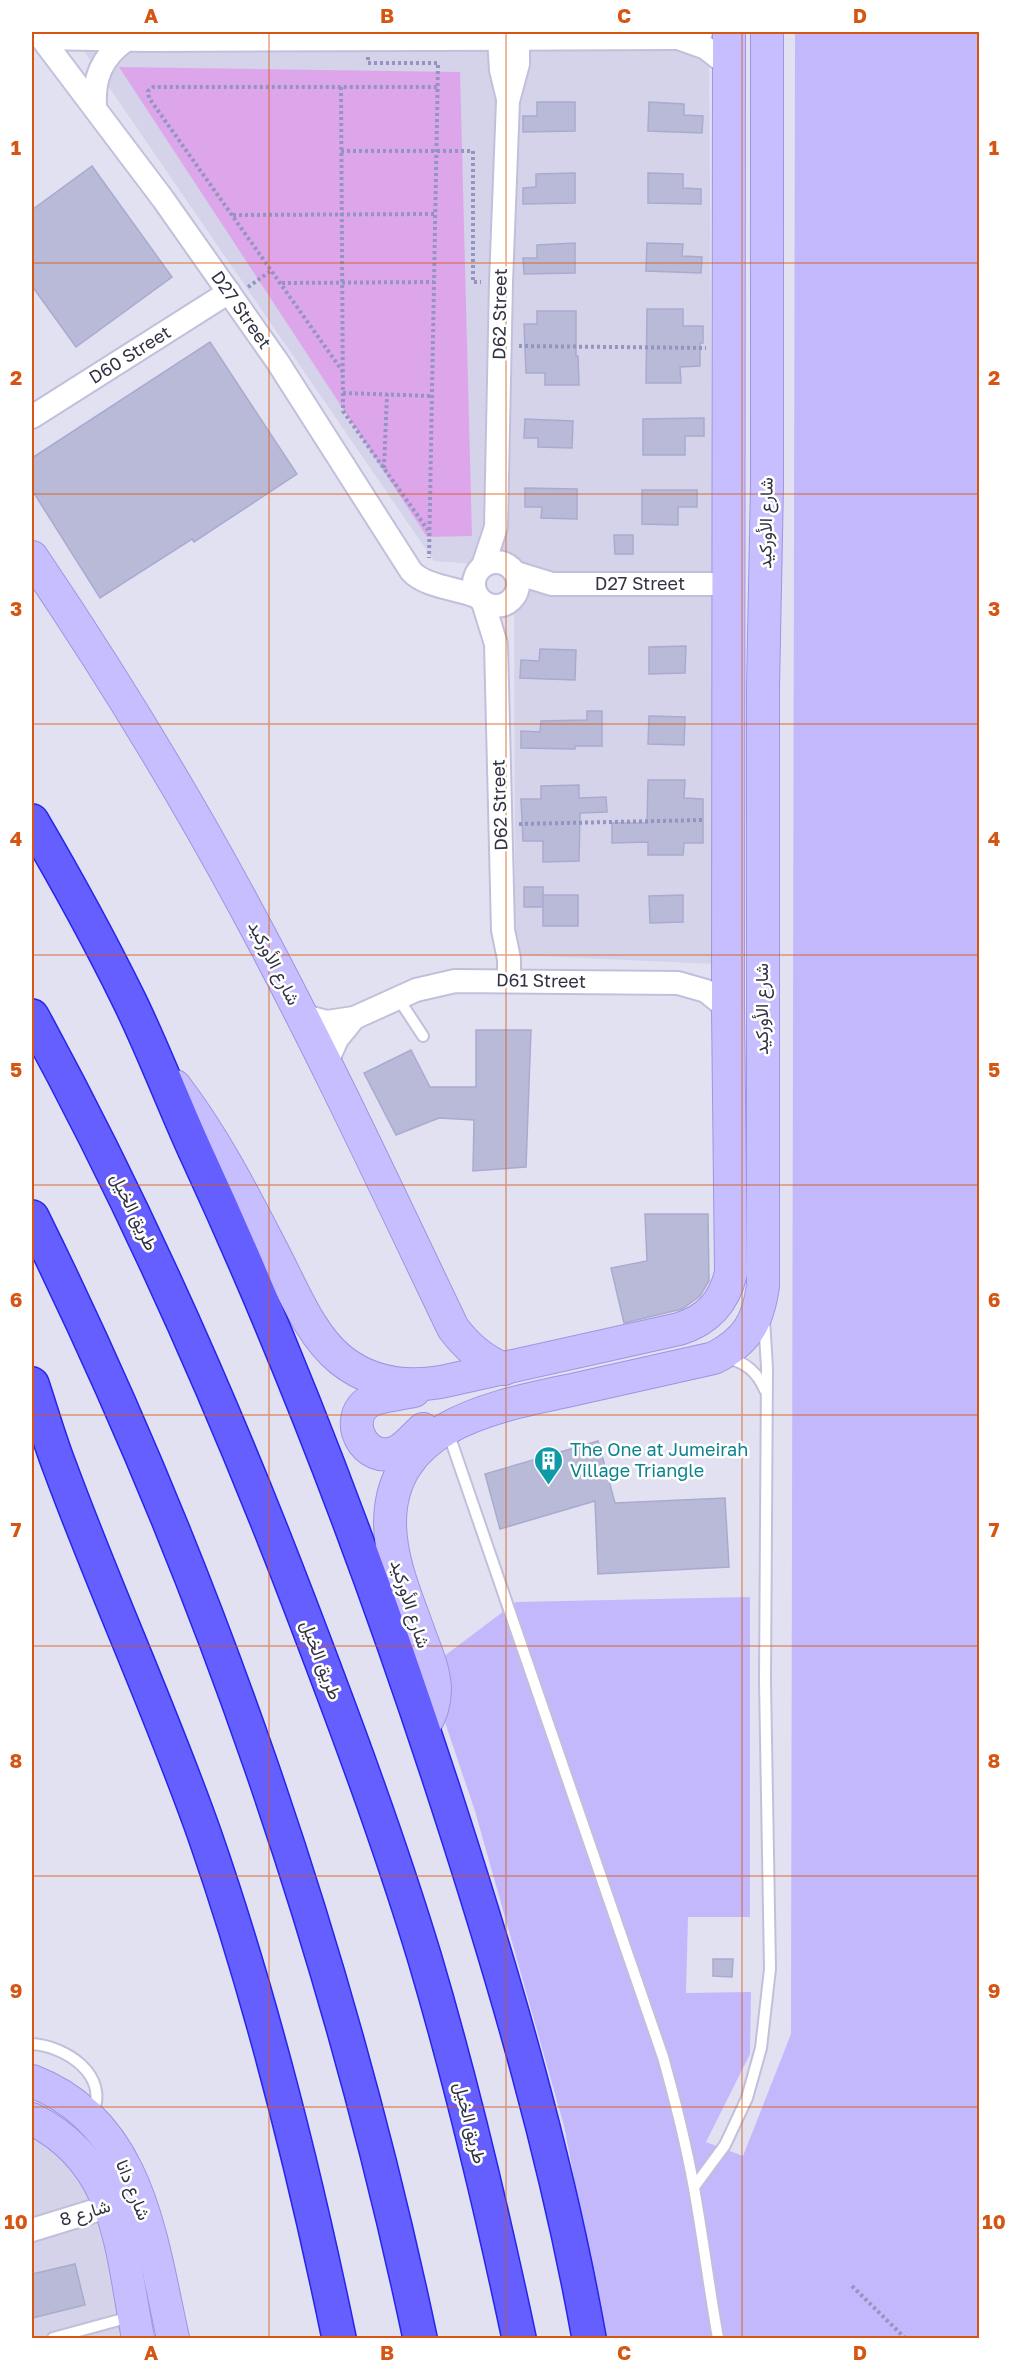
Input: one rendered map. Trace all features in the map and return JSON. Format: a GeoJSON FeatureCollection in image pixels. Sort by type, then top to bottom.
{"type":"FeatureCollection","features":[{"type":"Feature","properties":{"kind":"highway"},"geometry":{"type":"LineString","coordinates":[[32,821],[97,937],[159,1065],[298,1387],[366,1561],[466,1861],[526,2063],[566,2222],[589,2338]]}},
{"type":"Feature","properties":{"kind":"highway","name":"طريق الخيل"},"geometry":{"type":"LineString","coordinates":[[32,1016],[107,1157],[183,1317],[260,1501],[352,1742],[395,1867],[451,2051],[476,2146],[519,2338]]}},
{"type":"Feature","properties":{"kind":"highway"},"geometry":{"type":"LineString","coordinates":[[32,1217],[119,1407],[175,1537],[251,1738],[301,1887],[344,2033],[375,2147],[420,2338]]}},
{"type":"Feature","properties":{"kind":"highway"},"geometry":{"type":"LineString","coordinates":[[32,1384],[58,1464],[174,1756],[229,1906],[253,1981],[308,2198],[339,2338]]}},
{"type":"Feature","properties":{"kind":"highway"},"geometry":{"type":"LineString","coordinates":[[32,1426],[58,1464]]}},
{"type":"Feature","properties":{"kind":"highway"},"geometry":{"type":"LineString","coordinates":[[308,2198],[338,2265],[357,2338]]}},
{"type":"Feature","properties":{"kind":"street"},"geometry":{"type":"LineString","coordinates":[[40,35],[370,39],[678,38],[701,32]]}},
{"type":"Feature","properties":{"kind":"street","name":"شارع الأوركيد"},"geometry":{"type":"LineString","coordinates":[[159,1065],[216,1145],[310,1323],[328,1348],[352,1368],[380,1380],[410,1385],[441,1382],[692,1325],[714,1309],[722,1298],[731,1273],[728,1009],[729,32]]}},
{"type":"Feature","properties":{"kind":"street","name":"شارع الأوركيد"},"geometry":{"type":"LineString","coordinates":[[423,1728],[434,1706],[435,1680],[398,1574],[392,1549],[390,1523],[393,1498],[401,1475],[412,1456],[428,1440],[491,1408],[714,1358],[731,1349],[745,1336],[756,1319],[761,1301],[763,1286],[763,687],[767,485],[766,32]]}},
{"type":"Feature","properties":{"kind":"street","name":"D27 Street"},"geometry":{"type":"LineString","coordinates":[[40,35],[231,295],[326,435],[411,571],[434,584],[480,599]]}},
{"type":"Feature","properties":{"kind":"street"},"geometry":{"type":"LineString","coordinates":[[95,107],[95,88],[100,69],[111,53],[140,37]]}},
{"type":"Feature","properties":{"kind":"street","name":"D62 Street"},"geometry":{"type":"LineString","coordinates":[[501,981],[495,953],[503,930],[496,644],[512,584],[496,526],[501,282],[508,101],[518,64],[509,38]]}},
{"type":"Feature","properties":{"kind":"street"},"geometry":{"type":"LineString","coordinates":[[678,38],[706,48],[729,66]]}},
{"type":"Feature","properties":{"kind":"street","name":"D60 Street"},"geometry":{"type":"LineString","coordinates":[[32,417],[231,295]]}},
{"type":"Feature","properties":{"kind":"street","name":"D62 Street"},"geometry":{"type":"LineString","coordinates":[[481,568],[496,526]]}},
{"type":"Feature","properties":{"kind":"street","name":"شارع الأوركيد"},"geometry":{"type":"LineString","coordinates":[[32,557],[127,704],[246,910],[326,1064],[453,1328],[470,1348],[491,1364],[504,1369]]}},
{"type":"Feature","properties":{"kind":"street"},"geometry":{"type":"LineString","coordinates":[[434,584],[496,562],[512,584],[496,606],[480,599],[474,586],[481,568]]}},
{"type":"Feature","properties":{"kind":"street","name":"D27 Street"},"geometry":{"type":"LineString","coordinates":[[512,584],[728,584]]}},
{"type":"Feature","properties":{"kind":"street"},"geometry":{"type":"LineString","coordinates":[[728,584],[744,603],[747,660],[752,675],[763,687]]}},
{"type":"Feature","properties":{"kind":"street","name":"D62 Street"},"geometry":{"type":"LineString","coordinates":[[480,599],[496,644]]}},
{"type":"Feature","properties":{"kind":"street","name":"D61 Street"},"geometry":{"type":"LineString","coordinates":[[301,1016],[327,1022],[354,1018],[398,997],[435,984],[455,981],[678,983],[706,991],[728,1009]]}},
{"type":"Feature","properties":{"kind":"street","name":"D61 Street"},"geometry":{"type":"LineString","coordinates":[[326,1064],[337,1039],[354,1018]]}},
{"type":"Feature","properties":{"kind":"street"},"geometry":{"type":"LineString","coordinates":[[441,1382],[373,1400],[366,1404],[356,1424],[359,1439],[376,1453],[391,1453],[440,1418],[464,1410],[491,1408]]}},
{"type":"Feature","properties":{"kind":"street","name":"شارع دانا"},"geometry":{"type":"LineString","coordinates":[[32,2081],[59,2094],[91,2118],[116,2149],[126,2166],[124,2202],[136,2327]]}},
{"type":"Feature","properties":{"kind":"street","name":"شارع دانا"},"geometry":{"type":"LineString","coordinates":[[32,2119],[75,2149],[96,2175],[124,2202],[155,2251],[173,2338]]}},
{"type":"Feature","properties":{"kind":"street","name":"شارع 8"},"geometry":{"type":"LineString","coordinates":[[32,2230],[124,2202]]}},
{"type":"Feature","properties":{"kind":"lane"},"geometry":{"type":"LineString","coordinates":[[398,997],[423,1036]]}},
{"type":"Feature","properties":{"kind":"lane"},"geometry":{"type":"LineString","coordinates":[[694,2187],[725,2145],[747,2098],[761,2048],[767,1998],[770,1940],[765,1681],[767,1346],[761,1301]]}},
{"type":"Feature","properties":{"kind":"lane"},"geometry":{"type":"LineString","coordinates":[[714,1358],[740,1361],[751,1368],[760,1378],[765,1391]]}},
{"type":"Feature","properties":{"kind":"lane"},"geometry":{"type":"LineString","coordinates":[[447,1429],[663,2057],[694,2187],[718,2338]]}},
{"type":"Feature","properties":{"kind":"lane"},"geometry":{"type":"LineString","coordinates":[[32,2044],[64,2052],[82,2066],[94,2085],[96,2093],[91,2118]]}},
{"type":"Feature","properties":{"kind":"lane"},"geometry":{"type":"LineString","coordinates":[[53,2338],[136,2327]]}},
{"type":"Feature","properties":{"kind":"path"},"geometry":{"type":"LineString","coordinates":[[370,39],[368,63],[438,63],[429,531],[434,584]]}},
{"type":"Feature","properties":{"kind":"path"},"geometry":{"type":"LineString","coordinates":[[341,87],[343,411],[429,531]]}},
{"type":"Feature","properties":{"kind":"path"},"geometry":{"type":"LineString","coordinates":[[343,372],[147,95],[150,89],[438,87]]}},
{"type":"Feature","properties":{"kind":"path"},"geometry":{"type":"LineString","coordinates":[[341,151],[473,151],[472,282],[501,282]]}},
{"type":"Feature","properties":{"kind":"path"},"geometry":{"type":"LineString","coordinates":[[233,215],[435,214]]}},
{"type":"Feature","properties":{"kind":"path"},"geometry":{"type":"LineString","coordinates":[[231,295],[272,270]]}},
{"type":"Feature","properties":{"kind":"path"},"geometry":{"type":"LineString","coordinates":[[281,284],[434,282]]}},
{"type":"Feature","properties":{"kind":"path"},"geometry":{"type":"LineString","coordinates":[[520,336],[519,347],[710,348]]}},
{"type":"Feature","properties":{"kind":"path"},"geometry":{"type":"LineString","coordinates":[[343,393],[432,396]]}},
{"type":"Feature","properties":{"kind":"path"},"geometry":{"type":"LineString","coordinates":[[384,468],[387,394]]}},
{"type":"Feature","properties":{"kind":"path"},"geometry":{"type":"LineString","coordinates":[[501,824],[728,819]]}},
{"type":"Feature","properties":{"kind":"path"},"geometry":{"type":"LineString","coordinates":[[852,2286],[905,2338]]}},
{"type":"Feature","properties":{"kind":"shaded area"},"geometry":{"type":"Polygon","coordinates":[[[71,32],[709,32],[715,964],[515,955],[514,567],[434,561],[71,32]]]}},
{"type":"Feature","properties":{"kind":"shaded area"},"geometry":{"type":"Polygon","coordinates":[[[119,67],[460,72],[472,536],[427,537],[119,67]]]}},
{"type":"Feature","properties":{"kind":"shaded area"},"geometry":{"type":"Polygon","coordinates":[[[32,2111],[81,2146],[142,2338],[32,2338],[32,2111]]]}},
{"type":"Feature","properties":{"kind":"sand"},"geometry":{"type":"Polygon","coordinates":[[[795,32],[979,32],[979,2338],[605,2338],[564,2126],[475,1811],[427,1669],[516,1602],[750,1597],[750,1917],[688,1917],[686,1993],[751,1992],[750,2054],[706,2142],[743,2156],[791,2034],[795,32]]]}},
{"type":"Feature","properties":{"kind":"building"},"geometry":{"type":"Polygon","coordinates":[[[537,102],[575,102],[575,131],[523,132],[523,116],[537,116],[537,102]]]}},
{"type":"Feature","properties":{"kind":"building"},"geometry":{"type":"Polygon","coordinates":[[[649,102],[684,104],[684,115],[703,116],[702,133],[648,131],[649,102]]]}},
{"type":"Feature","properties":{"kind":"building"},"geometry":{"type":"Polygon","coordinates":[[[92,166],[172,277],[76,347],[32,286],[32,210],[92,166]]]}},
{"type":"Feature","properties":{"kind":"building"},"geometry":{"type":"Polygon","coordinates":[[[575,173],[575,203],[523,204],[523,188],[536,187],[536,174],[575,173]]]}},
{"type":"Feature","properties":{"kind":"building"},"geometry":{"type":"Polygon","coordinates":[[[648,173],[683,174],[683,188],[701,189],[701,204],[648,203],[648,173]]]}},
{"type":"Feature","properties":{"kind":"building"},"geometry":{"type":"Polygon","coordinates":[[[575,243],[575,273],[524,274],[523,258],[537,258],[537,245],[575,243]]]}},
{"type":"Feature","properties":{"kind":"building"},"geometry":{"type":"Polygon","coordinates":[[[647,243],[683,244],[682,256],[702,257],[701,273],[646,271],[647,243]]]}},
{"type":"Feature","properties":{"kind":"building"},"geometry":{"type":"Polygon","coordinates":[[[647,309],[683,309],[683,326],[703,326],[700,366],[680,367],[681,383],[646,383],[647,309]]]}},
{"type":"Feature","properties":{"kind":"building"},"geometry":{"type":"Polygon","coordinates":[[[537,311],[576,311],[576,356],[578,356],[579,385],[545,385],[545,373],[526,373],[524,324],[537,324],[537,311]]]}},
{"type":"Feature","properties":{"kind":"building"},"geometry":{"type":"Polygon","coordinates":[[[210,342],[297,474],[194,542],[192,539],[100,598],[32,490],[32,458],[210,342]]]}},
{"type":"Feature","properties":{"kind":"building"},"geometry":{"type":"Polygon","coordinates":[[[704,418],[704,436],[685,436],[685,455],[643,455],[643,419],[704,418]]]}},
{"type":"Feature","properties":{"kind":"building"},"geometry":{"type":"Polygon","coordinates":[[[525,419],[573,421],[572,448],[538,447],[538,438],[524,438],[525,419]]]}},
{"type":"Feature","properties":{"kind":"building"},"geometry":{"type":"Polygon","coordinates":[[[525,488],[577,489],[577,519],[541,518],[542,507],[525,507],[525,488]]]}},
{"type":"Feature","properties":{"kind":"building"},"geometry":{"type":"Polygon","coordinates":[[[642,490],[697,490],[697,507],[678,507],[678,525],[642,524],[642,490]]]}},
{"type":"Feature","properties":{"kind":"building"},"geometry":{"type":"Polygon","coordinates":[[[614,535],[633,535],[633,554],[615,554],[614,535]]]}},
{"type":"Feature","properties":{"kind":"building"},"geometry":{"type":"Polygon","coordinates":[[[686,646],[685,673],[649,674],[649,647],[686,646]]]}},
{"type":"Feature","properties":{"kind":"building"},"geometry":{"type":"Polygon","coordinates":[[[540,649],[576,650],[575,680],[520,678],[521,660],[539,661],[540,649]]]}},
{"type":"Feature","properties":{"kind":"building"},"geometry":{"type":"Polygon","coordinates":[[[587,711],[602,711],[602,746],[575,746],[575,749],[521,748],[521,731],[540,732],[541,721],[587,720],[587,711]]]}},
{"type":"Feature","properties":{"kind":"building"},"geometry":{"type":"Polygon","coordinates":[[[649,716],[685,717],[684,745],[648,744],[649,716]]]}},
{"type":"Feature","properties":{"kind":"building"},"geometry":{"type":"Polygon","coordinates":[[[648,780],[685,780],[684,798],[703,799],[703,843],[684,843],[683,855],[648,855],[648,842],[612,843],[612,823],[647,823],[648,780]]]}},
{"type":"Feature","properties":{"kind":"building"},"geometry":{"type":"Polygon","coordinates":[[[579,785],[579,798],[606,797],[607,812],[580,813],[579,861],[543,862],[543,841],[523,841],[521,799],[541,799],[541,786],[579,785]]]}},
{"type":"Feature","properties":{"kind":"building"},"geometry":{"type":"Polygon","coordinates":[[[524,887],[543,887],[543,907],[524,907],[524,887]]]}},
{"type":"Feature","properties":{"kind":"building"},"geometry":{"type":"Polygon","coordinates":[[[543,895],[578,895],[578,926],[543,926],[543,895]]]}},
{"type":"Feature","properties":{"kind":"building"},"geometry":{"type":"Polygon","coordinates":[[[683,895],[683,922],[650,923],[649,896],[683,895]]]}},
{"type":"Feature","properties":{"kind":"building"},"geometry":{"type":"Polygon","coordinates":[[[476,1030],[531,1030],[526,1167],[473,1171],[474,1120],[439,1118],[396,1135],[364,1073],[411,1050],[430,1087],[476,1087],[476,1030]]]}},
{"type":"Feature","properties":{"kind":"building"},"geometry":{"type":"Polygon","coordinates":[[[645,1214],[708,1214],[709,1281],[700,1296],[682,1309],[624,1323],[611,1268],[647,1261],[645,1214]]]}},
{"type":"Feature","properties":{"kind":"building"},"geometry":{"type":"Polygon","coordinates":[[[598,1441],[615,1503],[725,1498],[729,1567],[598,1574],[595,1501],[500,1529],[485,1474],[598,1441]]]}},
{"type":"Feature","properties":{"kind":"building"},"geometry":{"type":"Polygon","coordinates":[[[713,1959],[733,1959],[732,1977],[713,1976],[713,1959]]]}},
{"type":"Feature","properties":{"kind":"building"},"geometry":{"type":"Polygon","coordinates":[[[75,2264],[85,2305],[32,2318],[32,2274],[75,2264]]]}},
{"type":"Feature","properties":{"kind":"place","name":"The One at Jumeirah Village Triangle"},"geometry":{"type":"Point","coordinates":[549,1486]}}]}
